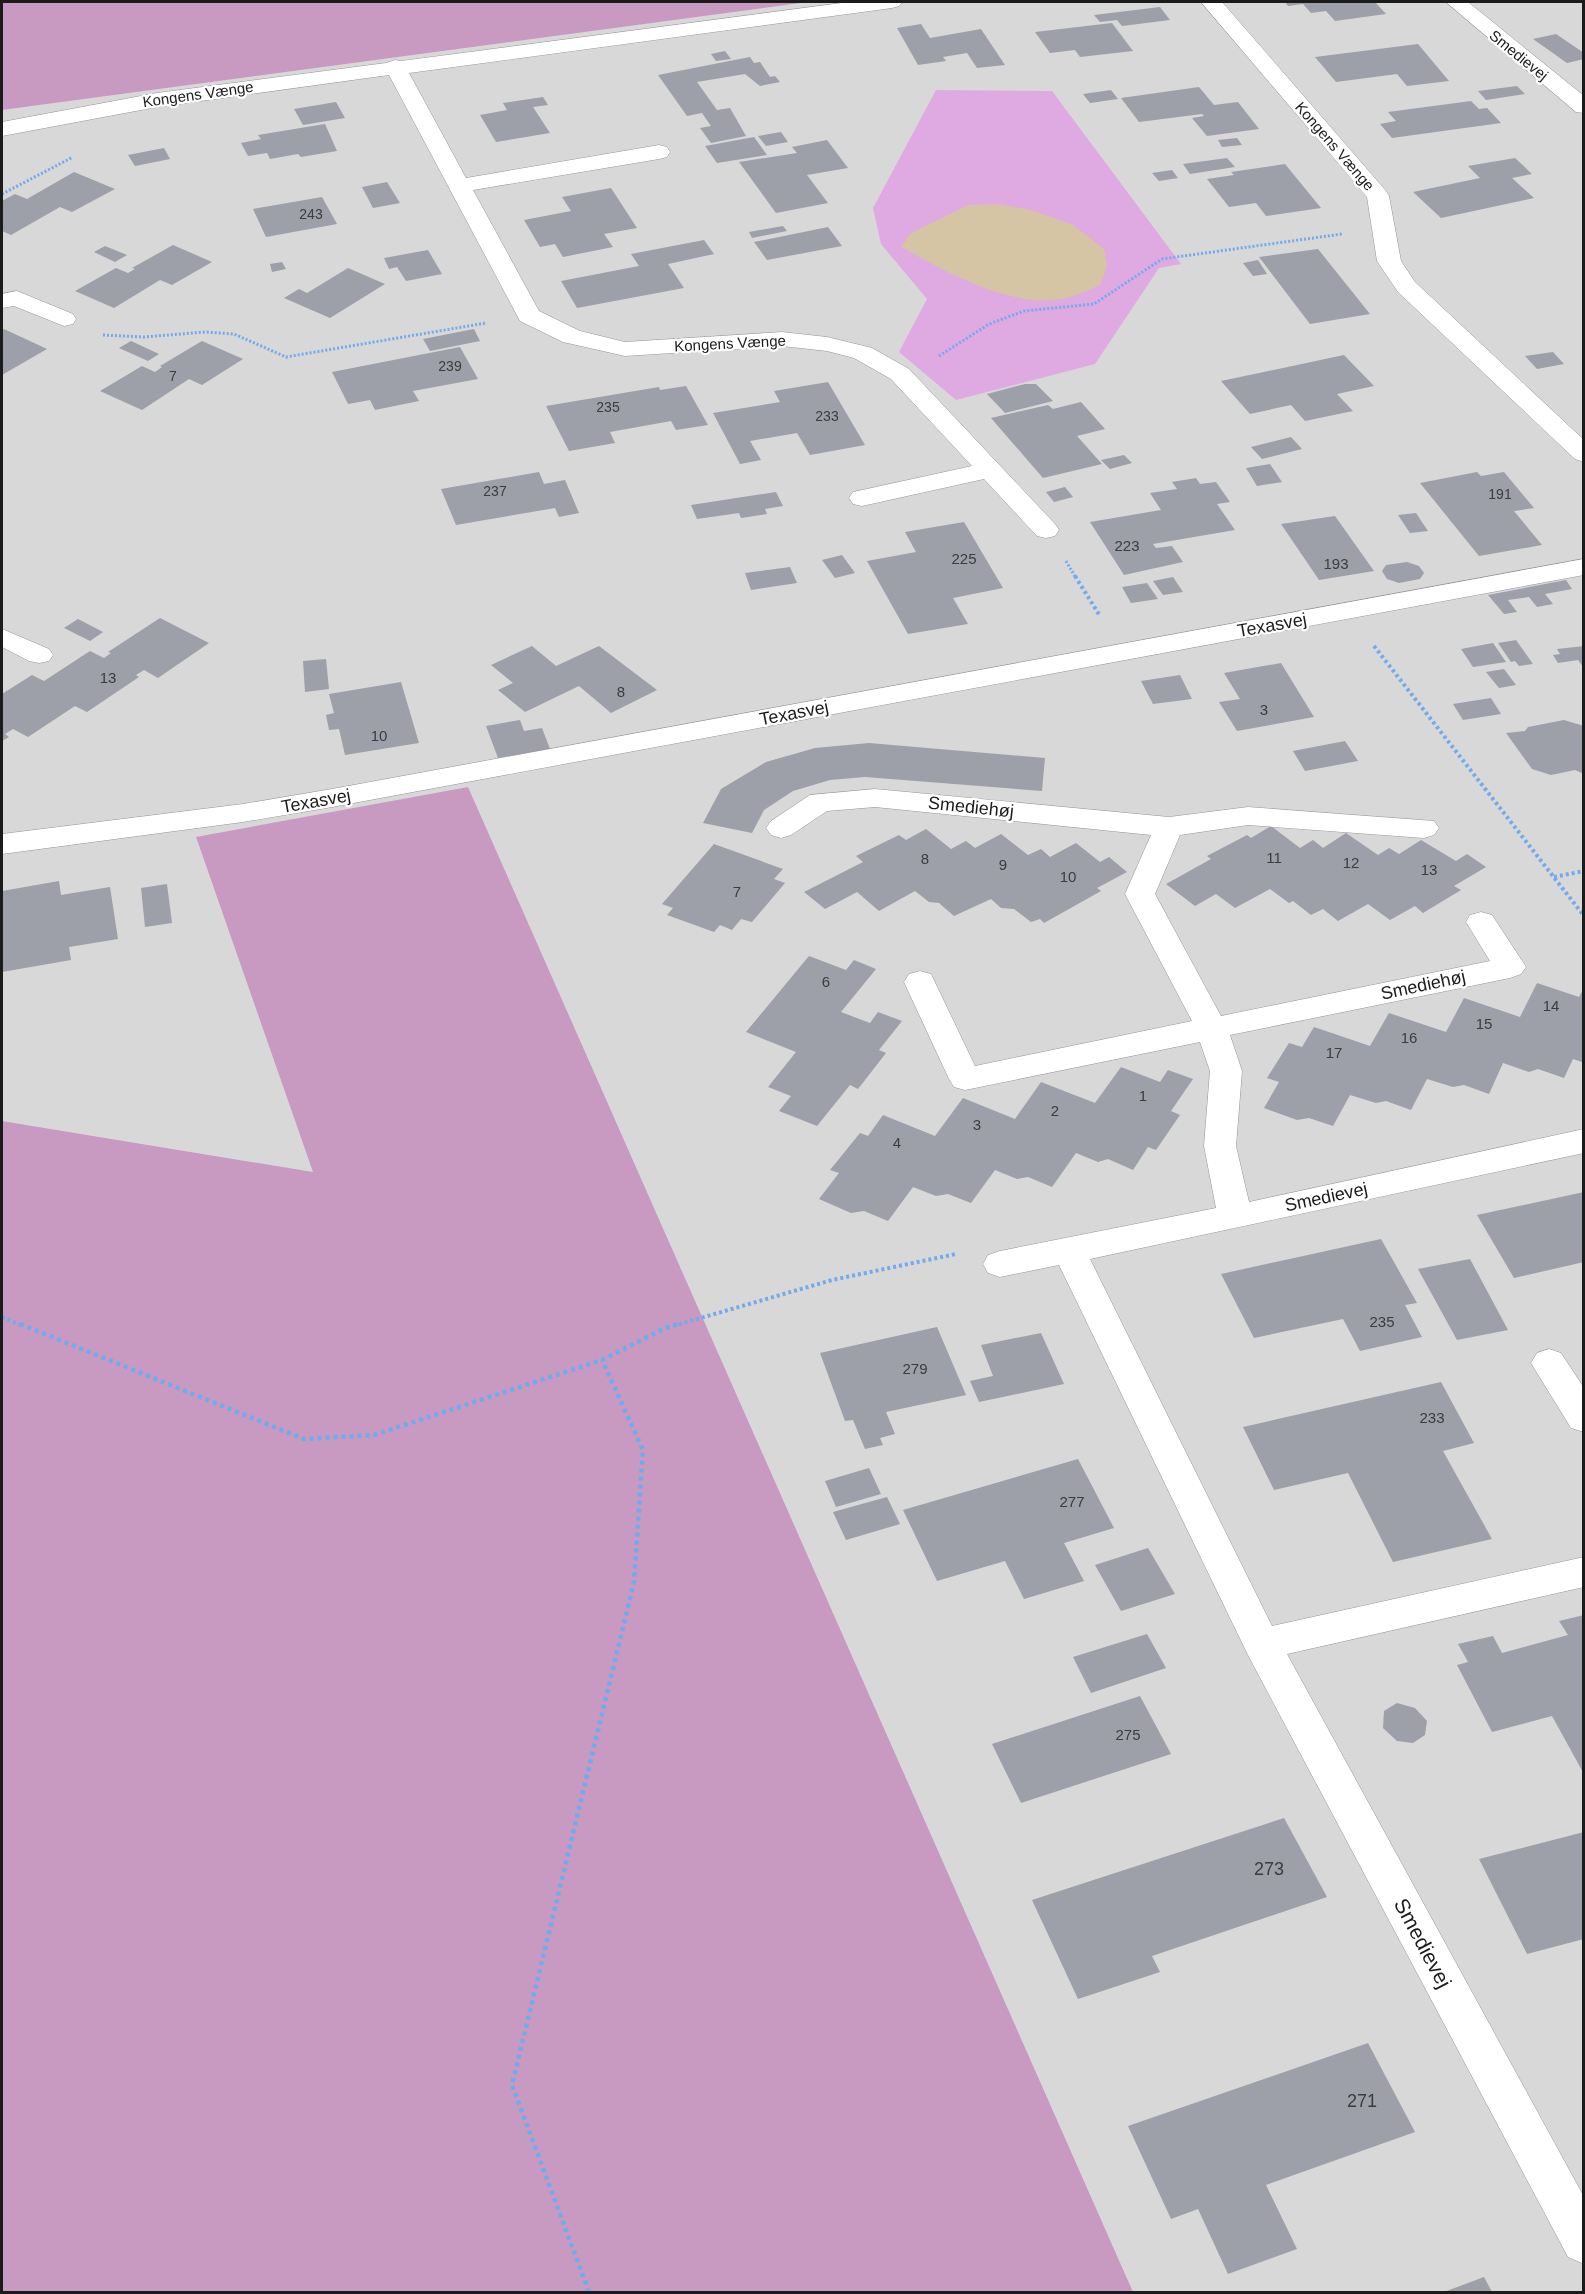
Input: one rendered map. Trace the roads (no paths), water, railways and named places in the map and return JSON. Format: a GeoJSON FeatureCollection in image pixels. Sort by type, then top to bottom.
{"type":"FeatureCollection","features":[{"type":"Feature","properties":{"kind":"street","name":"Kongens Vænge"},"geometry":{"type":"LineString","coordinates":[[2,129],[157,99],[892,2]]}},
{"type":"Feature","properties":{"kind":"street","name":"Kongens Vænge"},"geometry":{"type":"LineString","coordinates":[[1211,2],[1378,196],[1389,261],[1406,287],[1584,454]]}},
{"type":"Feature","properties":{"kind":"street","name":"Smedievej"},"geometry":{"type":"LineString","coordinates":[[1456,2],[1584,107]]}},
{"type":"Feature","properties":{"kind":"street"},"geometry":{"type":"LineString","coordinates":[[395,66],[458,186],[659,152]]}},
{"type":"Feature","properties":{"kind":"street","name":"Kongens Vænge"},"geometry":{"type":"LineString","coordinates":[[458,186],[529,316],[572,337],[625,349],[782,339],[827,344],[863,354],[900,374],[1046,530]]}},
{"type":"Feature","properties":{"kind":"street"},"geometry":{"type":"LineString","coordinates":[[2,301],[17,298],[64,319]]}},
{"type":"Feature","properties":{"kind":"street"},"geometry":{"type":"LineString","coordinates":[[861,498],[990,470]]}},
{"type":"Feature","properties":{"kind":"street","name":"Texasvej"},"geometry":{"type":"LineString","coordinates":[[2,844],[243,813],[332,798],[1584,567]]}},
{"type":"Feature","properties":{"kind":"street"},"geometry":{"type":"LineString","coordinates":[[2,637],[39,656]]}},
{"type":"Feature","properties":{"kind":"street","name":"Smediehøj"},"geometry":{"type":"LineString","coordinates":[[781,828],[820,802],[876,798],[1169,827],[1248,816],[1424,828]]}},
{"type":"Feature","properties":{"kind":"street"},"geometry":{"type":"LineString","coordinates":[[1169,827],[1140,894],[1212,1029],[1226,1071],[1220,1146],[1235,1217]]}},
{"type":"Feature","properties":{"kind":"street","name":"Smediehøj"},"geometry":{"type":"LineString","coordinates":[[920,982],[965,1079],[1510,967],[1481,922]]}},
{"type":"Feature","properties":{"kind":"street","name":"Smedievej"},"geometry":{"type":"LineString","coordinates":[[1000,1264],[1235,1217],[1584,1141]]}},
{"type":"Feature","properties":{"kind":"street","name":"Smedievej"},"geometry":{"type":"LineString","coordinates":[[1069,1251],[1262,1644],[1584,2242]]}},
{"type":"Feature","properties":{"kind":"street"},"geometry":{"type":"LineString","coordinates":[[1549,1364],[1584,1418]]}},
{"type":"Feature","properties":{"kind":"street"},"geometry":{"type":"LineString","coordinates":[[1262,1644],[1584,1572]]}}]}
